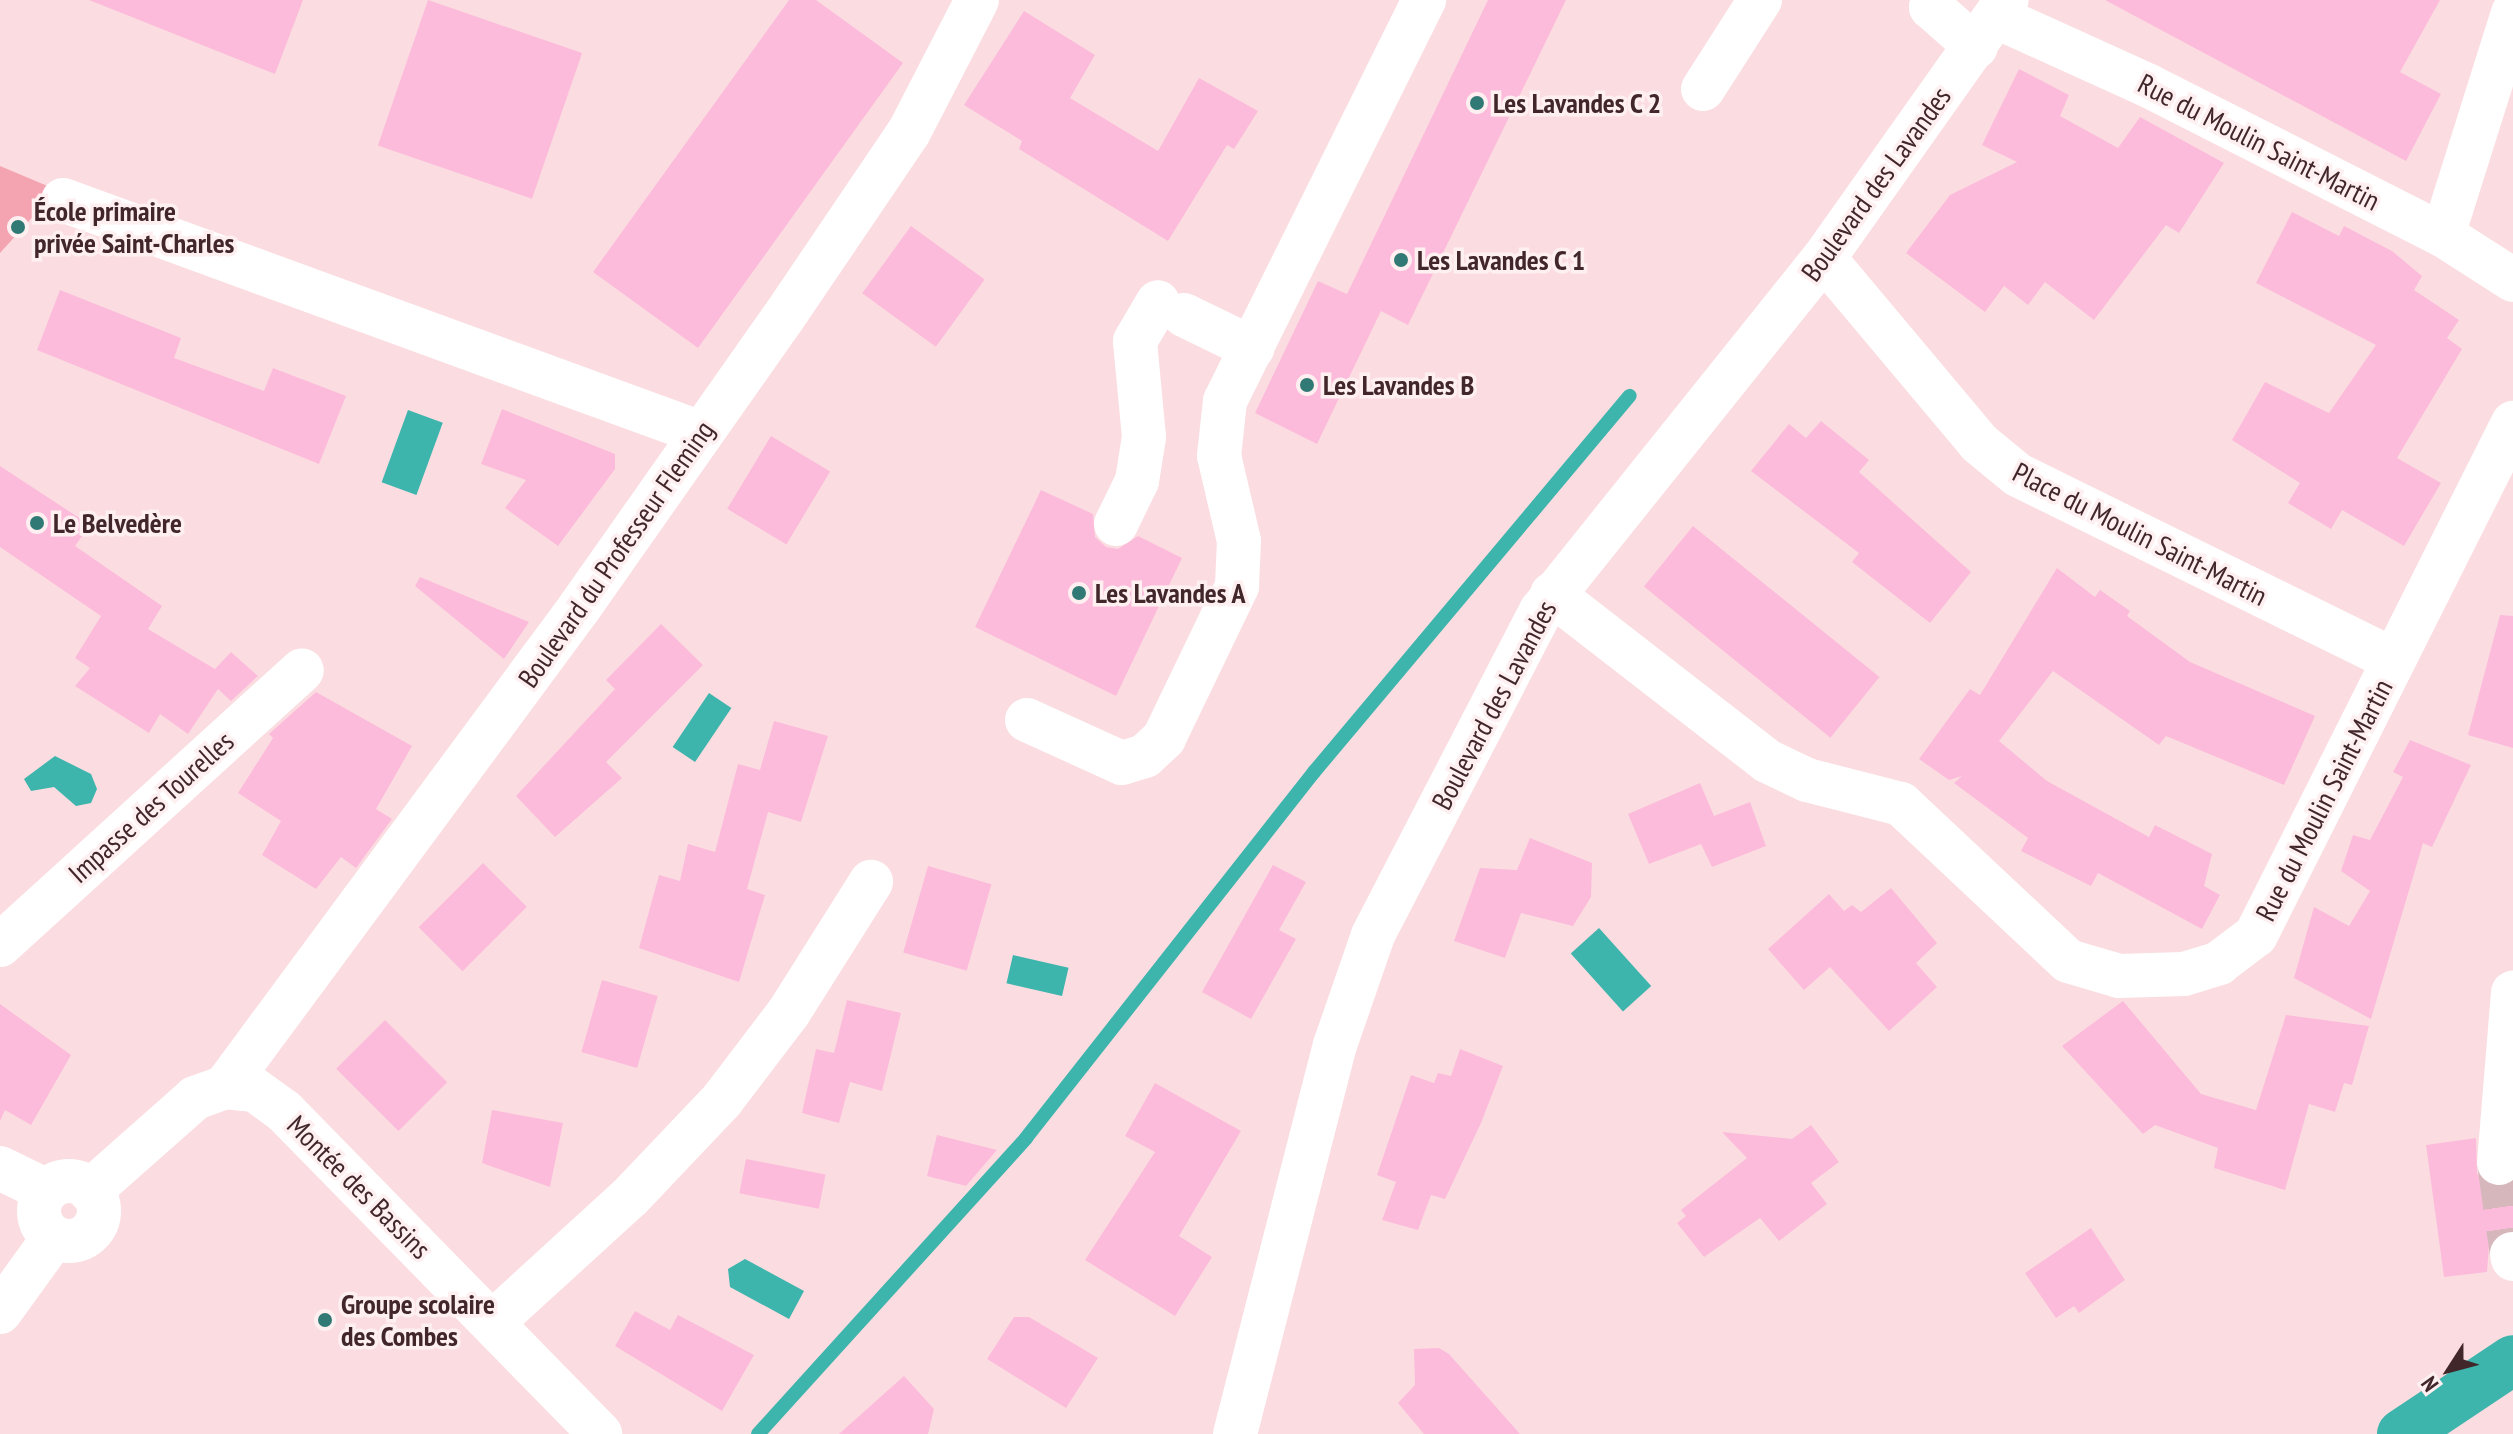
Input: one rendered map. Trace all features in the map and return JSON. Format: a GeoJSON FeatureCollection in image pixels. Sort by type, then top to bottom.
{"type":"FeatureCollection","features":[{"type":"Feature","properties":{"kind":"street","name":"Boulevard du Professeur Fleming"},"geometry":{"type":"LineString","coordinates":[[225,1087],[566,627],[701,433],[909,132],[977,0]]}},
{"type":"Feature","properties":{"kind":"street"},"geometry":{"type":"LineString","coordinates":[[1027,720],[1122,763],[1145,756],[1164,738],[1237,586],[1239,541],[1219,436],[1225,401],[1424,0]]}},
{"type":"Feature","properties":{"kind":"street"},"geometry":{"type":"LineString","coordinates":[[1703,89],[1760,0]]}},
{"type":"Feature","properties":{"kind":"street","name":"Rue du Moulin Saint-Martin"},"geometry":{"type":"LineString","coordinates":[[1934,0],[1931,7],[1993,22],[2443,235],[2513,280]]}},
{"type":"Feature","properties":{"kind":"street"},"geometry":{"type":"LineString","coordinates":[[2443,235],[2513,13]]}},
{"type":"Feature","properties":{"kind":"street","name":"Boulevard des Lavandes"},"geometry":{"type":"LineString","coordinates":[[1235,1434],[1335,1045],[1373,935],[1552,594],[1824,258],[1993,22]]}},
{"type":"Feature","properties":{"kind":"street"},"geometry":{"type":"LineString","coordinates":[[63,200],[701,433]]}},
{"type":"Feature","properties":{"kind":"street","name":"Place du Moulin Saint-Martin"},"geometry":{"type":"LineString","coordinates":[[1824,258],[1979,443],[2018,475],[2394,660]]}},
{"type":"Feature","properties":{"kind":"street"},"geometry":{"type":"LineString","coordinates":[[1116,524],[1137,481],[1144,437],[1135,341],[1171,308],[1252,348]]}},
{"type":"Feature","properties":{"kind":"street","name":"Rue du Moulin Saint-Martin"},"geometry":{"type":"LineString","coordinates":[[1552,594],[1753,752],[1797,777],[1893,798],[2068,961],[2128,976],[2199,971],[2256,935],[2513,423]]}},
{"type":"Feature","properties":{"kind":"street","name":"Impasse des Tourelles"},"geometry":{"type":"LineString","coordinates":[[0,945],[302,670]]}},
{"type":"Feature","properties":{"kind":"street"},"geometry":{"type":"LineString","coordinates":[[493,1322],[630,1197],[728,1093],[871,882]]}},
{"type":"Feature","properties":{"kind":"street"},"geometry":{"type":"LineString","coordinates":[[2499,1163],[2513,993]]}},
{"type":"Feature","properties":{"kind":"street"},"geometry":{"type":"LineString","coordinates":[[90,1191],[182,1106],[225,1087]]}},
{"type":"Feature","properties":{"kind":"street","name":"Montée des Bassins"},"geometry":{"type":"LineString","coordinates":[[225,1087],[255,1090],[284,1111],[600,1434]]}},
{"type":"Feature","properties":{"kind":"street"},"geometry":{"type":"LineString","coordinates":[[0,1168],[47,1191],[74,1181],[90,1191],[98,1207],[95,1226],[81,1239],[54,1237]]}},
{"type":"Feature","properties":{"kind":"street"},"geometry":{"type":"LineString","coordinates":[[47,1191],[40,1215],[54,1237]]}},
{"type":"Feature","properties":{"kind":"street"},"geometry":{"type":"LineString","coordinates":[[0,1312],[54,1237]]}},
{"type":"Feature","properties":{"kind":"shaded area","name":"École primaire privée Saint-Charles"},"geometry":{"type":"Polygon","coordinates":[[[0,166],[57,190],[0,253],[0,166]]]}},
{"type":"Feature","properties":{"kind":"water"},"geometry":{"type":"Polygon","coordinates":[[[408,410],[443,423],[416,495],[382,482],[408,410]]]}},
{"type":"Feature","properties":{"kind":"water"},"geometry":{"type":"Polygon","coordinates":[[[709,693],[731,708],[695,762],[673,747],[709,693]]]}},
{"type":"Feature","properties":{"kind":"water"},"geometry":{"type":"Polygon","coordinates":[[[55,756],[91,774],[97,789],[91,803],[76,806],[54,787],[31,791],[24,779],[55,756]]]}},
{"type":"Feature","properties":{"kind":"water"},"geometry":{"type":"Polygon","coordinates":[[[1599,928],[1651,986],[1623,1011],[1571,953],[1599,928]]]}},
{"type":"Feature","properties":{"kind":"water"},"geometry":{"type":"Polygon","coordinates":[[[1013,955],[1069,968],[1062,996],[1006,983],[1013,955]]]}},
{"type":"Feature","properties":{"kind":"water"},"geometry":{"type":"Polygon","coordinates":[[[745,1259],[804,1291],[789,1319],[730,1287],[728,1269],[745,1259]]]}},
{"type":"Feature","properties":{"kind":"building"},"geometry":{"type":"Polygon","coordinates":[[[89,0],[303,0],[275,74],[89,0]]]}},
{"type":"Feature","properties":{"kind":"building"},"geometry":{"type":"Polygon","coordinates":[[[428,0],[582,53],[532,199],[378,146],[428,0]]]}},
{"type":"Feature","properties":{"kind":"building"},"geometry":{"type":"Polygon","coordinates":[[[789,0],[816,0],[903,63],[698,348],[593,272],[789,0]]]}},
{"type":"Feature","properties":{"kind":"building"},"geometry":{"type":"Polygon","coordinates":[[[1488,0],[1566,0],[1408,325],[1381,311],[1317,444],[1255,413],[1318,281],[1347,294],[1488,0]]]}},
{"type":"Feature","properties":{"kind":"building"},"geometry":{"type":"Polygon","coordinates":[[[2105,0],[2440,0],[2400,72],[2441,94],[2406,161],[2105,0]]]}},
{"type":"Feature","properties":{"kind":"building"},"geometry":{"type":"Polygon","coordinates":[[[1024,11],[1095,55],[1070,98],[1158,151],[1199,78],[1258,111],[1234,149],[1227,145],[1168,241],[1019,149],[1022,141],[964,105],[1024,11]]]}},
{"type":"Feature","properties":{"kind":"building"},"geometry":{"type":"Polygon","coordinates":[[[2019,69],[2069,95],[2060,116],[2118,148],[2140,117],[2224,163],[2179,233],[2166,225],[2094,320],[2045,282],[2028,305],[2004,286],[1985,312],[1906,253],[1950,195],[2017,162],[1982,145],[2019,69]]]}},
{"type":"Feature","properties":{"kind":"building"},"geometry":{"type":"Polygon","coordinates":[[[2292,212],[2339,236],[2344,226],[2392,251],[2422,276],[2414,290],[2459,320],[2447,338],[2462,349],[2397,458],[2441,483],[2404,546],[2342,510],[2331,529],[2288,503],[2300,483],[2232,440],[2265,382],[2329,413],[2376,345],[2256,283],[2292,212]]]}},
{"type":"Feature","properties":{"kind":"building"},"geometry":{"type":"Polygon","coordinates":[[[911,226],[985,279],[936,347],[862,293],[911,226]]]}},
{"type":"Feature","properties":{"kind":"building"},"geometry":{"type":"Polygon","coordinates":[[[60,290],[181,338],[174,358],[264,391],[273,368],[346,396],[319,464],[37,350],[60,290]]]}},
{"type":"Feature","properties":{"kind":"building"},"geometry":{"type":"Polygon","coordinates":[[[502,409],[615,454],[615,469],[558,546],[505,508],[526,480],[481,464],[502,409]]]}},
{"type":"Feature","properties":{"kind":"building"},"geometry":{"type":"Polygon","coordinates":[[[1821,421],[1869,460],[1859,472],[1971,572],[1930,623],[1852,562],[1859,553],[1751,471],[1789,424],[1806,438],[1821,421]]]}},
{"type":"Feature","properties":{"kind":"building"},"geometry":{"type":"Polygon","coordinates":[[[771,436],[830,472],[786,544],[727,509],[771,436]]]}},
{"type":"Feature","properties":{"kind":"building"},"geometry":{"type":"Polygon","coordinates":[[[0,466],[90,525],[75,546],[162,606],[148,629],[215,669],[231,652],[258,676],[231,701],[218,689],[188,734],[160,714],[149,733],[75,686],[90,668],[75,658],[101,616],[0,547],[0,466]]]}},
{"type":"Feature","properties":{"kind":"building","name":"Les Lavandes A"},"geometry":{"type":"Polygon","coordinates":[[[1041,490],[1093,514],[1095,537],[1106,547],[1118,549],[1138,536],[1182,558],[1116,696],[975,627],[1041,490]]]}},
{"type":"Feature","properties":{"kind":"building"},"geometry":{"type":"Polygon","coordinates":[[[1693,526],[1880,677],[1830,738],[1644,587],[1693,526]]]}},
{"type":"Feature","properties":{"kind":"building"},"geometry":{"type":"Polygon","coordinates":[[[2057,568],[2095,597],[2100,590],[2130,611],[2127,616],[2190,662],[2315,716],[2284,785],[2166,736],[2159,745],[2053,671],[1999,741],[2047,781],[2149,837],[2155,825],[2212,854],[2204,886],[2220,895],[2202,929],[2098,873],[2091,886],[2021,851],[2028,838],[1954,783],[1962,776],[1949,780],[1919,759],[1970,689],[1980,695],[2057,568]]]}},
{"type":"Feature","properties":{"kind":"building"},"geometry":{"type":"Polygon","coordinates":[[[420,577],[529,622],[504,659],[415,586],[420,577]]]}},
{"type":"Feature","properties":{"kind":"building"},"geometry":{"type":"Polygon","coordinates":[[[2500,615],[2513,616],[2513,748],[2468,735],[2500,615]]]}},
{"type":"Feature","properties":{"kind":"building"},"geometry":{"type":"Polygon","coordinates":[[[661,624],[703,665],[606,762],[622,778],[555,837],[516,796],[615,689],[606,680],[661,624]]]}},
{"type":"Feature","properties":{"kind":"building"},"geometry":{"type":"Polygon","coordinates":[[[316,692],[412,746],[376,809],[392,819],[356,868],[341,857],[316,889],[262,855],[281,821],[238,793],[273,738],[269,734],[316,692]]]}},
{"type":"Feature","properties":{"kind":"building"},"geometry":{"type":"Polygon","coordinates":[[[774,721],[828,736],[801,822],[768,812],[747,889],[765,895],[739,982],[639,948],[659,875],[680,881],[688,844],[715,852],[738,764],[760,770],[774,721]]]}},
{"type":"Feature","properties":{"kind":"building"},"geometry":{"type":"Polygon","coordinates":[[[2410,740],[2471,765],[2432,847],[2423,843],[2371,1019],[2294,978],[2314,907],[2349,926],[2370,891],[2341,871],[2353,835],[2370,840],[2403,777],[2393,772],[2410,740]]]}},
{"type":"Feature","properties":{"kind":"building"},"geometry":{"type":"Polygon","coordinates":[[[1700,783],[1714,816],[1750,802],[1766,846],[1712,867],[1701,844],[1649,864],[1628,814],[1700,783]]]}},
{"type":"Feature","properties":{"kind":"building"},"geometry":{"type":"Polygon","coordinates":[[[1530,838],[1592,863],[1591,897],[1573,926],[1521,913],[1505,958],[1454,941],[1480,868],[1517,870],[1530,838]]]}},
{"type":"Feature","properties":{"kind":"building"},"geometry":{"type":"Polygon","coordinates":[[[483,863],[527,907],[462,971],[419,927],[483,863]]]}},
{"type":"Feature","properties":{"kind":"building"},"geometry":{"type":"Polygon","coordinates":[[[1273,865],[1306,882],[1279,930],[1296,939],[1251,1019],[1202,992],[1273,865]]]}},
{"type":"Feature","properties":{"kind":"building"},"geometry":{"type":"Polygon","coordinates":[[[928,866],[991,884],[967,971],[903,953],[928,866]]]}},
{"type":"Feature","properties":{"kind":"building"},"geometry":{"type":"Polygon","coordinates":[[[1891,888],[1937,943],[1916,963],[1937,987],[1889,1031],[1830,967],[1804,990],[1768,949],[1829,894],[1844,911],[1852,905],[1861,912],[1891,888]]]}},
{"type":"Feature","properties":{"kind":"building"},"geometry":{"type":"Polygon","coordinates":[[[602,980],[658,996],[637,1068],[581,1052],[602,980]]]}},
{"type":"Feature","properties":{"kind":"building"},"geometry":{"type":"Polygon","coordinates":[[[847,1000],[901,1013],[882,1091],[850,1082],[839,1123],[802,1113],[816,1049],[834,1053],[847,1000]]]}},
{"type":"Feature","properties":{"kind":"building"},"geometry":{"type":"Polygon","coordinates":[[[2123,1001],[2201,1094],[2256,1110],[2286,1015],[2369,1026],[2352,1085],[2344,1083],[2335,1112],[2309,1104],[2285,1190],[2214,1168],[2218,1148],[2155,1125],[2143,1134],[2062,1046],[2123,1001]]]}},
{"type":"Feature","properties":{"kind":"building"},"geometry":{"type":"Polygon","coordinates":[[[0,1004],[71,1055],[31,1125],[5,1110],[0,1121],[0,1004]]]}},
{"type":"Feature","properties":{"kind":"building"},"geometry":{"type":"Polygon","coordinates":[[[385,1020],[447,1082],[398,1131],[336,1069],[385,1020]]]}},
{"type":"Feature","properties":{"kind":"building"},"geometry":{"type":"Polygon","coordinates":[[[1460,1049],[1503,1066],[1481,1123],[1445,1199],[1431,1195],[1418,1230],[1382,1220],[1396,1182],[1377,1175],[1411,1075],[1434,1083],[1438,1073],[1451,1076],[1460,1049]]]}},
{"type":"Feature","properties":{"kind":"building"},"geometry":{"type":"Polygon","coordinates":[[[1155,1083],[1241,1131],[1179,1236],[1212,1257],[1175,1316],[1085,1260],[1155,1152],[1125,1136],[1155,1083]]]}},
{"type":"Feature","properties":{"kind":"building"},"geometry":{"type":"Polygon","coordinates":[[[492,1110],[563,1123],[550,1187],[482,1163],[492,1110]]]}},
{"type":"Feature","properties":{"kind":"building"},"geometry":{"type":"Polygon","coordinates":[[[1811,1125],[1839,1162],[1811,1183],[1827,1204],[1779,1241],[1760,1218],[1704,1257],[1677,1223],[1686,1216],[1681,1210],[1747,1158],[1722,1132],[1792,1139],[1811,1125]]]}},
{"type":"Feature","properties":{"kind":"building"},"geometry":{"type":"Polygon","coordinates":[[[937,1135],[997,1150],[966,1186],[927,1176],[937,1135]]]}},
{"type":"Feature","properties":{"kind":"building"},"geometry":{"type":"Polygon","coordinates":[[[2476,1138],[2477,1174],[2496,1188],[2513,1183],[2513,1230],[2489,1245],[2487,1272],[2444,1277],[2426,1145],[2476,1138]]]}},
{"type":"Feature","properties":{"kind":"building"},"geometry":{"type":"Polygon","coordinates":[[[746,1159],[826,1174],[819,1209],[739,1193],[746,1159]]]}},
{"type":"Feature","properties":{"kind":"building"},"geometry":{"type":"Polygon","coordinates":[[[2091,1228],[2125,1280],[2079,1313],[2074,1306],[2056,1318],[2025,1273],[2091,1228]]]}},
{"type":"Feature","properties":{"kind":"building"},"geometry":{"type":"Polygon","coordinates":[[[635,1311],[670,1330],[678,1315],[754,1355],[722,1411],[615,1346],[635,1311]]]}},
{"type":"Feature","properties":{"kind":"building"},"geometry":{"type":"Polygon","coordinates":[[[1014,1317],[1029,1317],[1098,1358],[1066,1408],[987,1359],[1014,1317]]]}},
{"type":"Feature","properties":{"kind":"building"},"geometry":{"type":"Polygon","coordinates":[[[1439,1348],[1449,1354],[1520,1434],[1424,1434],[1398,1403],[1415,1385],[1414,1349],[1439,1348]]]}},
{"type":"Feature","properties":{"kind":"building"},"geometry":{"type":"Polygon","coordinates":[[[904,1376],[934,1409],[928,1434],[839,1434],[904,1376]]]}},
{"type":"Feature","properties":{"kind":"waterway"},"geometry":{"type":"LineString","coordinates":[[758,1434],[1026,1138],[1314,772],[1630,396]]}},
{"type":"Feature","properties":{"kind":"waterway"},"geometry":{"type":"LineString","coordinates":[[2402,1434],[2513,1360]]}},
{"type":"Feature","properties":{"kind":"tunnel"},"geometry":{"type":"LineString","coordinates":[[2499,1163],[2512,1254]]}},
{"type":"Feature","properties":{"kind":"place","name":"Les Lavandes C 2"},"geometry":{"type":"Point","coordinates":[1477,103]}},
{"type":"Feature","properties":{"kind":"place","name":"École primaire privée Saint-Charles"},"geometry":{"type":"Point","coordinates":[18,227]}},
{"type":"Feature","properties":{"kind":"place","name":"Les Lavandes C 1"},"geometry":{"type":"Point","coordinates":[1401,260]}},
{"type":"Feature","properties":{"kind":"place","name":"Les Lavandes B"},"geometry":{"type":"Point","coordinates":[1307,385]}},
{"type":"Feature","properties":{"kind":"place","name":"Le Belvedère"},"geometry":{"type":"Point","coordinates":[37,523]}},
{"type":"Feature","properties":{"kind":"place","name":"Les Lavandes A"},"geometry":{"type":"Point","coordinates":[1079,593]}},
{"type":"Feature","properties":{"kind":"place","name":"Groupe scolaire des Combes"},"geometry":{"type":"Point","coordinates":[325,1320]}}]}
